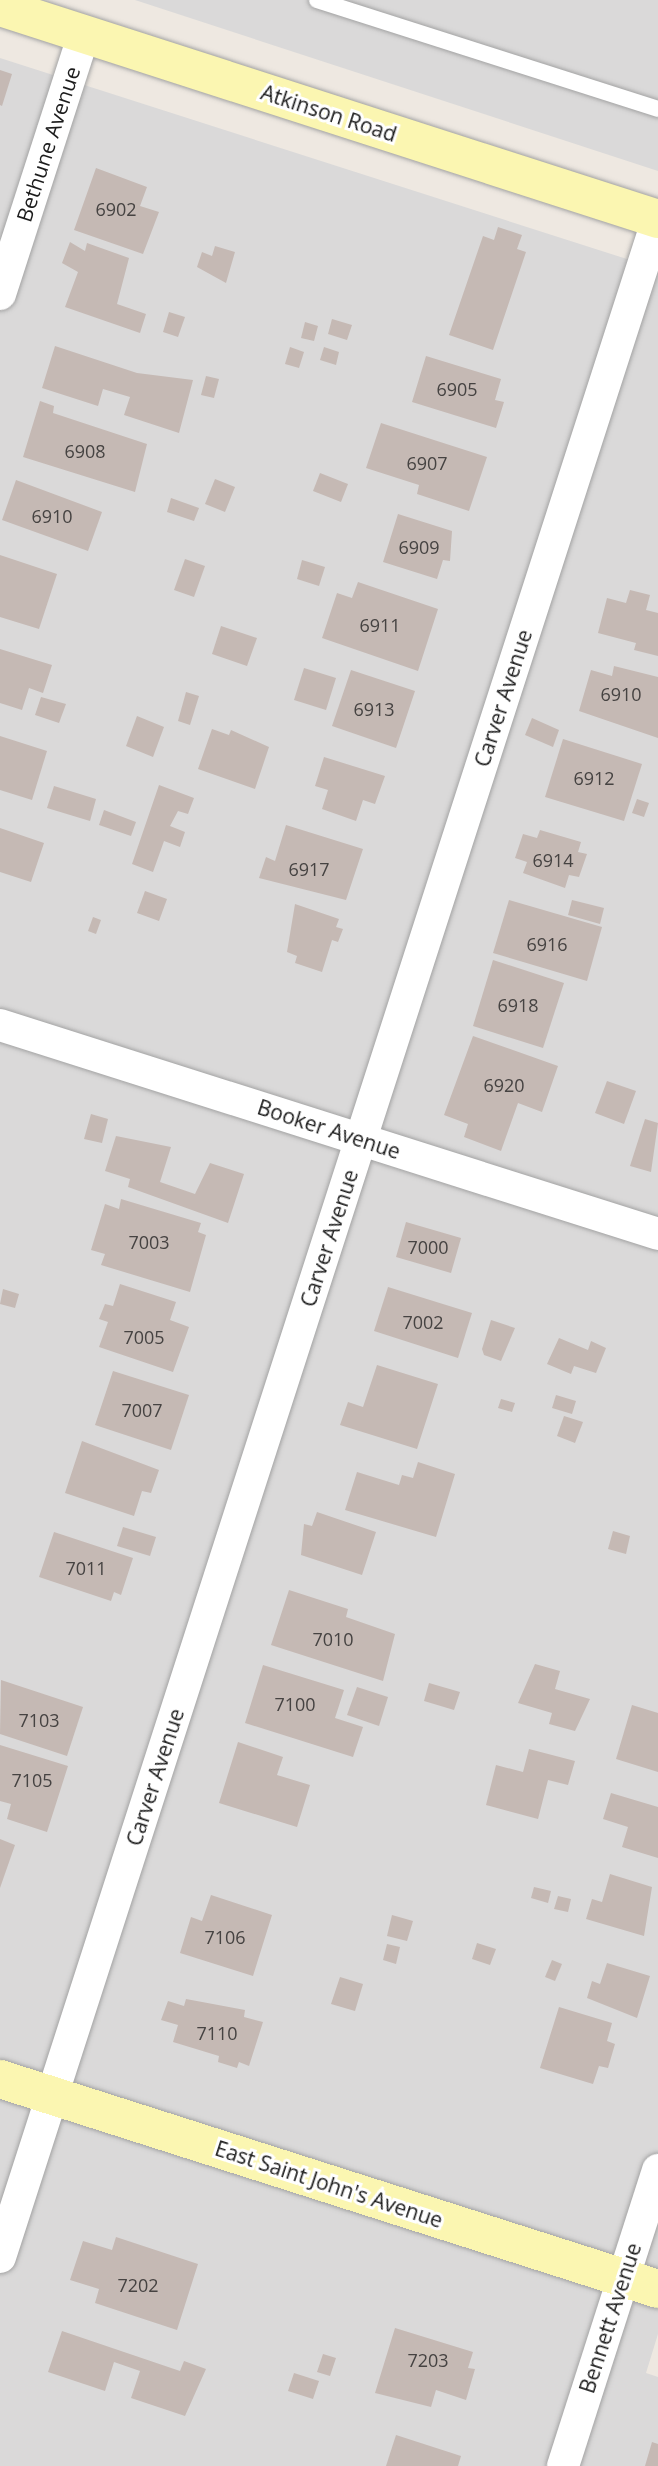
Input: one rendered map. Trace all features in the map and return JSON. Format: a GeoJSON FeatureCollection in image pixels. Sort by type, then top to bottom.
{"type":"FeatureCollection","features":[{"type":"Feature","properties":{"kind":"street","name":"Atkinson Road"},"geometry":{"type":"LineString","coordinates":[[0,7],[658,219]]}},
{"type":"Feature","properties":{"kind":"street","name":"Bethune Avenue"},"geometry":{"type":"LineString","coordinates":[[0,294],[84,34]]}},
{"type":"Feature","properties":{"kind":"street","name":"Carver Avenue"},"geometry":{"type":"LineString","coordinates":[[0,2256],[658,219]]}},
{"type":"Feature","properties":{"kind":"street","name":"Booker Avenue"},"geometry":{"type":"LineString","coordinates":[[0,1025],[658,1234]]}},
{"type":"Feature","properties":{"kind":"street","name":"East Saint John's Avenue"},"geometry":{"type":"LineString","coordinates":[[0,2079],[640,2283]]}},
{"type":"Feature","properties":{"kind":"street","name":"Bennett Avenue"},"geometry":{"type":"LineString","coordinates":[[563,2466],[640,2283],[658,2170]]}},
{"type":"Feature","properties":{"kind":"lane"},"geometry":{"type":"LineString","coordinates":[[317,0],[658,109]]}},
{"type":"Feature","properties":{"kind":"shaded area"},"geometry":{"type":"Polygon","coordinates":[[[135,0],[658,0],[658,171],[135,0]]]}},
{"type":"Feature","properties":{"kind":"shaded area"},"geometry":{"type":"Polygon","coordinates":[[[0,58],[658,269],[658,2334],[646,2373],[658,2377],[658,2466],[0,2466],[0,58]]]}},
{"type":"Feature","properties":{"kind":"building"},"geometry":{"type":"Polygon","coordinates":[[[0,70],[12,74],[2,106],[0,105],[0,70]]]}},
{"type":"Feature","properties":{"kind":"building"},"geometry":{"type":"Polygon","coordinates":[[[96,168],[147,187],[140,206],[159,212],[143,254],[74,230],[96,168]]]}},
{"type":"Feature","properties":{"kind":"building"},"geometry":{"type":"Polygon","coordinates":[[[498,227],[522,235],[517,249],[526,252],[493,350],[449,335],[483,236],[494,240],[498,227]]]}},
{"type":"Feature","properties":{"kind":"building"},"geometry":{"type":"Polygon","coordinates":[[[70,242],[85,251],[87,243],[129,258],[117,304],[146,314],[140,333],[65,307],[78,272],[62,263],[70,242]]]}},
{"type":"Feature","properties":{"kind":"building"},"geometry":{"type":"Polygon","coordinates":[[[215,246],[235,252],[226,283],[197,267],[202,252],[212,256],[215,246]]]}},
{"type":"Feature","properties":{"kind":"building"},"geometry":{"type":"Polygon","coordinates":[[[169,312],[185,317],[178,337],[163,332],[169,312]]]}},
{"type":"Feature","properties":{"kind":"building"},"geometry":{"type":"Polygon","coordinates":[[[332,319],[352,325],[347,340],[328,334],[332,319]]]}},
{"type":"Feature","properties":{"kind":"building"},"geometry":{"type":"Polygon","coordinates":[[[305,322],[318,326],[314,341],[301,338],[305,322]]]}},
{"type":"Feature","properties":{"kind":"building"},"geometry":{"type":"Polygon","coordinates":[[[55,346],[137,373],[193,380],[179,433],[124,415],[130,397],[103,389],[98,406],[42,388],[55,346]]]}},
{"type":"Feature","properties":{"kind":"building"},"geometry":{"type":"Polygon","coordinates":[[[290,347],[304,352],[299,368],[285,364],[290,347]]]}},
{"type":"Feature","properties":{"kind":"building"},"geometry":{"type":"Polygon","coordinates":[[[324,347],[339,352],[336,365],[320,360],[324,347]]]}},
{"type":"Feature","properties":{"kind":"building"},"geometry":{"type":"Polygon","coordinates":[[[426,356],[501,379],[495,400],[504,402],[496,428],[412,402],[426,356]]]}},
{"type":"Feature","properties":{"kind":"building"},"geometry":{"type":"Polygon","coordinates":[[[206,376],[219,379],[214,398],[201,395],[206,376]]]}},
{"type":"Feature","properties":{"kind":"building"},"geometry":{"type":"Polygon","coordinates":[[[40,401],[54,406],[53,413],[147,444],[135,492],[23,457],[40,401]]]}},
{"type":"Feature","properties":{"kind":"building"},"geometry":{"type":"Polygon","coordinates":[[[381,423],[487,457],[469,511],[417,494],[419,485],[366,468],[381,423]]]}},
{"type":"Feature","properties":{"kind":"building"},"geometry":{"type":"Polygon","coordinates":[[[320,473],[348,484],[341,502],[313,491],[320,473]]]}},
{"type":"Feature","properties":{"kind":"building"},"geometry":{"type":"Polygon","coordinates":[[[215,479],[235,487],[225,512],[205,504],[215,479]]]}},
{"type":"Feature","properties":{"kind":"building"},"geometry":{"type":"Polygon","coordinates":[[[16,480],[102,512],[88,551],[2,520],[16,480]]]}},
{"type":"Feature","properties":{"kind":"building"},"geometry":{"type":"Polygon","coordinates":[[[171,498],[199,508],[194,521],[167,512],[171,498]]]}},
{"type":"Feature","properties":{"kind":"building"},"geometry":{"type":"Polygon","coordinates":[[[398,514],[452,531],[450,561],[443,560],[437,579],[383,562],[398,514]]]}},
{"type":"Feature","properties":{"kind":"building"},"geometry":{"type":"Polygon","coordinates":[[[0,555],[57,574],[39,629],[0,617],[0,555]]]}},
{"type":"Feature","properties":{"kind":"building"},"geometry":{"type":"Polygon","coordinates":[[[185,559],[205,566],[194,597],[174,590],[185,559]]]}},
{"type":"Feature","properties":{"kind":"building"},"geometry":{"type":"Polygon","coordinates":[[[302,560],[325,567],[319,586],[297,579],[302,560]]]}},
{"type":"Feature","properties":{"kind":"building"},"geometry":{"type":"Polygon","coordinates":[[[358,582],[438,609],[418,671],[322,638],[337,593],[352,598],[358,582]]]}},
{"type":"Feature","properties":{"kind":"building"},"geometry":{"type":"Polygon","coordinates":[[[630,590],[650,595],[646,610],[658,613],[658,656],[634,650],[636,643],[598,633],[607,598],[626,603],[630,590]]]}},
{"type":"Feature","properties":{"kind":"building"},"geometry":{"type":"Polygon","coordinates":[[[221,626],[257,638],[247,666],[212,654],[221,626]]]}},
{"type":"Feature","properties":{"kind":"building"},"geometry":{"type":"Polygon","coordinates":[[[0,649],[52,665],[43,693],[29,688],[22,710],[0,703],[0,649]]]}},
{"type":"Feature","properties":{"kind":"building"},"geometry":{"type":"Polygon","coordinates":[[[614,666],[658,677],[658,738],[579,711],[591,670],[612,676],[614,666]]]}},
{"type":"Feature","properties":{"kind":"building"},"geometry":{"type":"Polygon","coordinates":[[[304,668],[336,678],[326,710],[294,700],[304,668]]]}},
{"type":"Feature","properties":{"kind":"building"},"geometry":{"type":"Polygon","coordinates":[[[351,670],[415,691],[396,748],[332,726],[351,670]]]}},
{"type":"Feature","properties":{"kind":"building"},"geometry":{"type":"Polygon","coordinates":[[[186,692],[199,696],[190,725],[178,721],[186,692]]]}},
{"type":"Feature","properties":{"kind":"building"},"geometry":{"type":"Polygon","coordinates":[[[41,697],[66,704],[59,723],[35,715],[41,697]]]}},
{"type":"Feature","properties":{"kind":"building"},"geometry":{"type":"Polygon","coordinates":[[[137,716],[164,727],[153,757],[126,746],[137,716]]]}},
{"type":"Feature","properties":{"kind":"building"},"geometry":{"type":"Polygon","coordinates":[[[532,718],[559,730],[553,747],[525,735],[532,718]]]}},
{"type":"Feature","properties":{"kind":"building"},"geometry":{"type":"Polygon","coordinates":[[[212,729],[229,735],[231,730],[269,747],[255,789],[198,769],[212,729]]]}},
{"type":"Feature","properties":{"kind":"building"},"geometry":{"type":"Polygon","coordinates":[[[0,736],[47,751],[32,800],[0,790],[0,736]]]}},
{"type":"Feature","properties":{"kind":"building"},"geometry":{"type":"Polygon","coordinates":[[[563,739],[642,764],[624,821],[545,797],[563,739]]]}},
{"type":"Feature","properties":{"kind":"building"},"geometry":{"type":"Polygon","coordinates":[[[324,757],[385,776],[375,804],[363,800],[356,821],[322,809],[328,790],[315,786],[324,757]]]}},
{"type":"Feature","properties":{"kind":"building"},"geometry":{"type":"Polygon","coordinates":[[[159,785],[194,798],[188,814],[178,811],[170,826],[185,832],[180,847],[164,841],[153,872],[132,864],[159,785]]]}},
{"type":"Feature","properties":{"kind":"building"},"geometry":{"type":"Polygon","coordinates":[[[54,786],[96,799],[90,821],[47,808],[54,786]]]}},
{"type":"Feature","properties":{"kind":"building"},"geometry":{"type":"Polygon","coordinates":[[[637,799],[649,803],[644,817],[632,813],[637,799]]]}},
{"type":"Feature","properties":{"kind":"building"},"geometry":{"type":"Polygon","coordinates":[[[104,810],[136,822],[131,836],[99,825],[104,810]]]}},
{"type":"Feature","properties":{"kind":"building"},"geometry":{"type":"Polygon","coordinates":[[[286,825],[363,849],[346,900],[259,878],[266,857],[275,861],[286,825]]]}},
{"type":"Feature","properties":{"kind":"building"},"geometry":{"type":"Polygon","coordinates":[[[0,828],[44,843],[31,882],[0,872],[0,828]]]}},
{"type":"Feature","properties":{"kind":"building"},"geometry":{"type":"Polygon","coordinates":[[[540,830],[581,842],[578,852],[587,854],[579,877],[569,875],[565,888],[523,873],[527,862],[515,858],[523,834],[537,838],[540,830]]]}},
{"type":"Feature","properties":{"kind":"building"},"geometry":{"type":"Polygon","coordinates":[[[145,891],[167,899],[159,921],[137,913],[145,891]]]}},
{"type":"Feature","properties":{"kind":"building"},"geometry":{"type":"Polygon","coordinates":[[[509,900],[602,927],[587,981],[493,953],[509,900]]]}},
{"type":"Feature","properties":{"kind":"building"},"geometry":{"type":"Polygon","coordinates":[[[572,900],[604,908],[600,924],[568,915],[572,900]]]}},
{"type":"Feature","properties":{"kind":"building"},"geometry":{"type":"Polygon","coordinates":[[[295,904],[339,919],[336,927],[343,929],[338,942],[332,940],[322,972],[295,963],[297,956],[287,952],[295,904]]]}},
{"type":"Feature","properties":{"kind":"building"},"geometry":{"type":"Polygon","coordinates":[[[93,917],[101,920],[96,934],[88,931],[93,917]]]}},
{"type":"Feature","properties":{"kind":"building"},"geometry":{"type":"Polygon","coordinates":[[[493,960],[564,983],[543,1048],[473,1026],[493,960]]]}},
{"type":"Feature","properties":{"kind":"building"},"geometry":{"type":"Polygon","coordinates":[[[473,1036],[558,1066],[542,1112],[518,1103],[501,1151],[464,1137],[468,1124],[444,1115],[473,1036]]]}},
{"type":"Feature","properties":{"kind":"building"},"geometry":{"type":"Polygon","coordinates":[[[607,1081],[636,1091],[624,1124],[595,1113],[607,1081]]]}},
{"type":"Feature","properties":{"kind":"building"},"geometry":{"type":"Polygon","coordinates":[[[91,1114],[108,1119],[102,1143],[84,1139],[91,1114]]]}},
{"type":"Feature","properties":{"kind":"building"},"geometry":{"type":"Polygon","coordinates":[[[645,1119],[658,1123],[651,1172],[630,1166],[645,1119]]]}},
{"type":"Feature","properties":{"kind":"building"},"geometry":{"type":"Polygon","coordinates":[[[116,1136],[171,1147],[160,1182],[195,1194],[210,1163],[244,1174],[228,1223],[128,1187],[130,1179],[105,1171],[116,1136]]]}},
{"type":"Feature","properties":{"kind":"building"},"geometry":{"type":"Polygon","coordinates":[[[121,1199],[201,1223],[198,1232],[206,1235],[190,1292],[101,1265],[105,1254],[91,1250],[105,1204],[119,1209],[121,1199]]]}},
{"type":"Feature","properties":{"kind":"building"},"geometry":{"type":"Polygon","coordinates":[[[406,1222],[461,1238],[451,1273],[396,1257],[406,1222]]]}},
{"type":"Feature","properties":{"kind":"building"},"geometry":{"type":"Polygon","coordinates":[[[120,1284],[176,1302],[170,1320],[189,1327],[173,1372],[99,1347],[108,1322],[99,1319],[105,1304],[113,1306],[120,1284]]]}},
{"type":"Feature","properties":{"kind":"building"},"geometry":{"type":"Polygon","coordinates":[[[388,1287],[472,1313],[458,1358],[374,1331],[388,1287]]]}},
{"type":"Feature","properties":{"kind":"building"},"geometry":{"type":"Polygon","coordinates":[[[3,1289],[19,1294],[15,1308],[0,1304],[3,1289]]]}},
{"type":"Feature","properties":{"kind":"building"},"geometry":{"type":"Polygon","coordinates":[[[491,1320],[515,1328],[501,1361],[484,1355],[482,1349],[491,1320]]]}},
{"type":"Feature","properties":{"kind":"building"},"geometry":{"type":"Polygon","coordinates":[[[559,1338],[588,1350],[591,1341],[606,1348],[596,1373],[574,1366],[571,1374],[547,1364],[559,1338]]]}},
{"type":"Feature","properties":{"kind":"building"},"geometry":{"type":"Polygon","coordinates":[[[377,1365],[438,1384],[417,1449],[340,1425],[348,1402],[363,1407],[377,1365]]]}},
{"type":"Feature","properties":{"kind":"building"},"geometry":{"type":"Polygon","coordinates":[[[113,1371],[189,1395],[171,1450],[95,1425],[113,1371]]]}},
{"type":"Feature","properties":{"kind":"building"},"geometry":{"type":"Polygon","coordinates":[[[556,1395],[576,1401],[572,1414],[552,1408],[556,1395]]]}},
{"type":"Feature","properties":{"kind":"building"},"geometry":{"type":"Polygon","coordinates":[[[501,1399],[515,1403],[512,1412],[498,1408],[501,1399]]]}},
{"type":"Feature","properties":{"kind":"building"},"geometry":{"type":"Polygon","coordinates":[[[564,1416],[583,1422],[575,1443],[557,1436],[564,1416]]]}},
{"type":"Feature","properties":{"kind":"building"},"geometry":{"type":"Polygon","coordinates":[[[82,1441],[159,1470],[151,1493],[142,1491],[134,1516],[65,1493],[82,1441]]]}},
{"type":"Feature","properties":{"kind":"building"},"geometry":{"type":"Polygon","coordinates":[[[418,1462],[455,1474],[436,1537],[345,1510],[357,1472],[399,1485],[402,1475],[413,1478],[418,1462]]]}},
{"type":"Feature","properties":{"kind":"building"},"geometry":{"type":"Polygon","coordinates":[[[317,1512],[376,1532],[362,1575],[301,1555],[304,1524],[312,1526],[317,1512]]]}},
{"type":"Feature","properties":{"kind":"building"},"geometry":{"type":"Polygon","coordinates":[[[123,1527],[156,1537],[150,1556],[117,1546],[123,1527]]]}},
{"type":"Feature","properties":{"kind":"building"},"geometry":{"type":"Polygon","coordinates":[[[613,1531],[630,1536],[626,1554],[608,1549],[613,1531]]]}},
{"type":"Feature","properties":{"kind":"building"},"geometry":{"type":"Polygon","coordinates":[[[54,1532],[133,1558],[121,1595],[114,1592],[111,1601],[39,1577],[54,1532]]]}},
{"type":"Feature","properties":{"kind":"building"},"geometry":{"type":"Polygon","coordinates":[[[289,1590],[348,1609],[346,1617],[395,1634],[383,1681],[271,1645],[289,1590]]]}},
{"type":"Feature","properties":{"kind":"building"},"geometry":{"type":"Polygon","coordinates":[[[535,1664],[560,1671],[555,1689],[590,1699],[575,1731],[549,1724],[552,1713],[518,1703],[535,1664]]]}},
{"type":"Feature","properties":{"kind":"building"},"geometry":{"type":"Polygon","coordinates":[[[263,1665],[344,1690],[335,1718],[363,1727],[353,1757],[245,1723],[263,1665]]]}},
{"type":"Feature","properties":{"kind":"building"},"geometry":{"type":"Polygon","coordinates":[[[1,1680],[83,1707],[67,1756],[0,1734],[1,1680]]]}},
{"type":"Feature","properties":{"kind":"building"},"geometry":{"type":"Polygon","coordinates":[[[429,1683],[460,1692],[454,1710],[424,1701],[429,1683]]]}},
{"type":"Feature","properties":{"kind":"building"},"geometry":{"type":"Polygon","coordinates":[[[357,1687],[388,1697],[379,1726],[347,1715],[357,1687]]]}},
{"type":"Feature","properties":{"kind":"building"},"geometry":{"type":"Polygon","coordinates":[[[632,1705],[658,1713],[658,1772],[616,1759],[632,1705]]]}},
{"type":"Feature","properties":{"kind":"building"},"geometry":{"type":"Polygon","coordinates":[[[238,1742],[283,1757],[277,1775],[310,1785],[297,1827],[219,1803],[238,1742]]]}},
{"type":"Feature","properties":{"kind":"building"},"geometry":{"type":"Polygon","coordinates":[[[0,1745],[68,1766],[47,1832],[7,1819],[11,1804],[0,1801],[0,1745]]]}},
{"type":"Feature","properties":{"kind":"building"},"geometry":{"type":"Polygon","coordinates":[[[529,1749],[575,1761],[568,1785],[548,1780],[538,1819],[486,1805],[496,1765],[523,1772],[529,1749]]]}},
{"type":"Feature","properties":{"kind":"building"},"geometry":{"type":"Polygon","coordinates":[[[611,1793],[658,1807],[658,1858],[622,1847],[628,1827],[603,1819],[611,1793]]]}},
{"type":"Feature","properties":{"kind":"building"},"geometry":{"type":"Polygon","coordinates":[[[0,1839],[15,1845],[0,1888],[0,1839]]]}},
{"type":"Feature","properties":{"kind":"building"},"geometry":{"type":"Polygon","coordinates":[[[610,1874],[652,1887],[644,1936],[586,1919],[592,1899],[602,1902],[610,1874]]]}},
{"type":"Feature","properties":{"kind":"building"},"geometry":{"type":"Polygon","coordinates":[[[534,1887],[551,1891],[548,1903],[531,1898],[534,1887]]]}},
{"type":"Feature","properties":{"kind":"building"},"geometry":{"type":"Polygon","coordinates":[[[211,1895],[272,1915],[253,1976],[180,1953],[191,1917],[202,1921],[211,1895]]]}},
{"type":"Feature","properties":{"kind":"building"},"geometry":{"type":"Polygon","coordinates":[[[558,1896],[571,1899],[568,1912],[554,1909],[558,1896]]]}},
{"type":"Feature","properties":{"kind":"building"},"geometry":{"type":"Polygon","coordinates":[[[392,1915],[413,1921],[407,1941],[387,1936],[392,1915]]]}},
{"type":"Feature","properties":{"kind":"building"},"geometry":{"type":"Polygon","coordinates":[[[477,1943],[496,1949],[490,1965],[472,1959],[477,1943]]]}},
{"type":"Feature","properties":{"kind":"building"},"geometry":{"type":"Polygon","coordinates":[[[387,1944],[400,1947],[396,1964],[383,1960],[387,1944]]]}},
{"type":"Feature","properties":{"kind":"building"},"geometry":{"type":"Polygon","coordinates":[[[552,1960],[562,1964],[555,1981],[545,1977],[552,1960]]]}},
{"type":"Feature","properties":{"kind":"building"},"geometry":{"type":"Polygon","coordinates":[[[607,1963],[650,1976],[637,2018],[587,1998],[592,1981],[600,1984],[607,1963]]]}},
{"type":"Feature","properties":{"kind":"building"},"geometry":{"type":"Polygon","coordinates":[[[340,1977],[363,1984],[355,2011],[331,2004],[340,1977]]]}},
{"type":"Feature","properties":{"kind":"building"},"geometry":{"type":"Polygon","coordinates":[[[186,1999],[245,2010],[244,2017],[263,2022],[249,2066],[239,2062],[237,2068],[218,2062],[219,2056],[173,2042],[178,2025],[161,2020],[168,2001],[184,2006],[186,1999]]]}},
{"type":"Feature","properties":{"kind":"building"},"geometry":{"type":"Polygon","coordinates":[[[559,2007],[612,2023],[607,2041],[615,2044],[608,2068],[599,2066],[593,2084],[540,2068],[559,2007]]]}},
{"type":"Feature","properties":{"kind":"building"},"geometry":{"type":"Polygon","coordinates":[[[116,2237],[198,2264],[177,2330],[95,2303],[99,2289],[70,2280],[83,2241],[112,2250],[116,2237]]]}},
{"type":"Feature","properties":{"kind":"building"},"geometry":{"type":"Polygon","coordinates":[[[395,2328],[473,2352],[468,2368],[475,2369],[466,2400],[436,2390],[431,2407],[375,2393],[395,2328]]]}},
{"type":"Feature","properties":{"kind":"building"},"geometry":{"type":"Polygon","coordinates":[[[62,2331],[180,2371],[184,2361],[206,2369],[185,2416],[131,2398],[140,2371],[114,2362],[105,2391],[48,2372],[62,2331]]]}},
{"type":"Feature","properties":{"kind":"building"},"geometry":{"type":"Polygon","coordinates":[[[323,2354],[336,2358],[330,2376],[317,2372],[323,2354]]]}},
{"type":"Feature","properties":{"kind":"building"},"geometry":{"type":"Polygon","coordinates":[[[294,2373],[319,2381],[313,2399],[288,2391],[294,2373]]]}},
{"type":"Feature","properties":{"kind":"building"},"geometry":{"type":"Polygon","coordinates":[[[396,2435],[461,2456],[458,2466],[386,2466],[396,2435]]]}},
{"type":"Feature","properties":{"kind":"building"},"geometry":{"type":"Polygon","coordinates":[[[652,2442],[658,2444],[658,2466],[645,2466],[652,2442]]]}}]}
